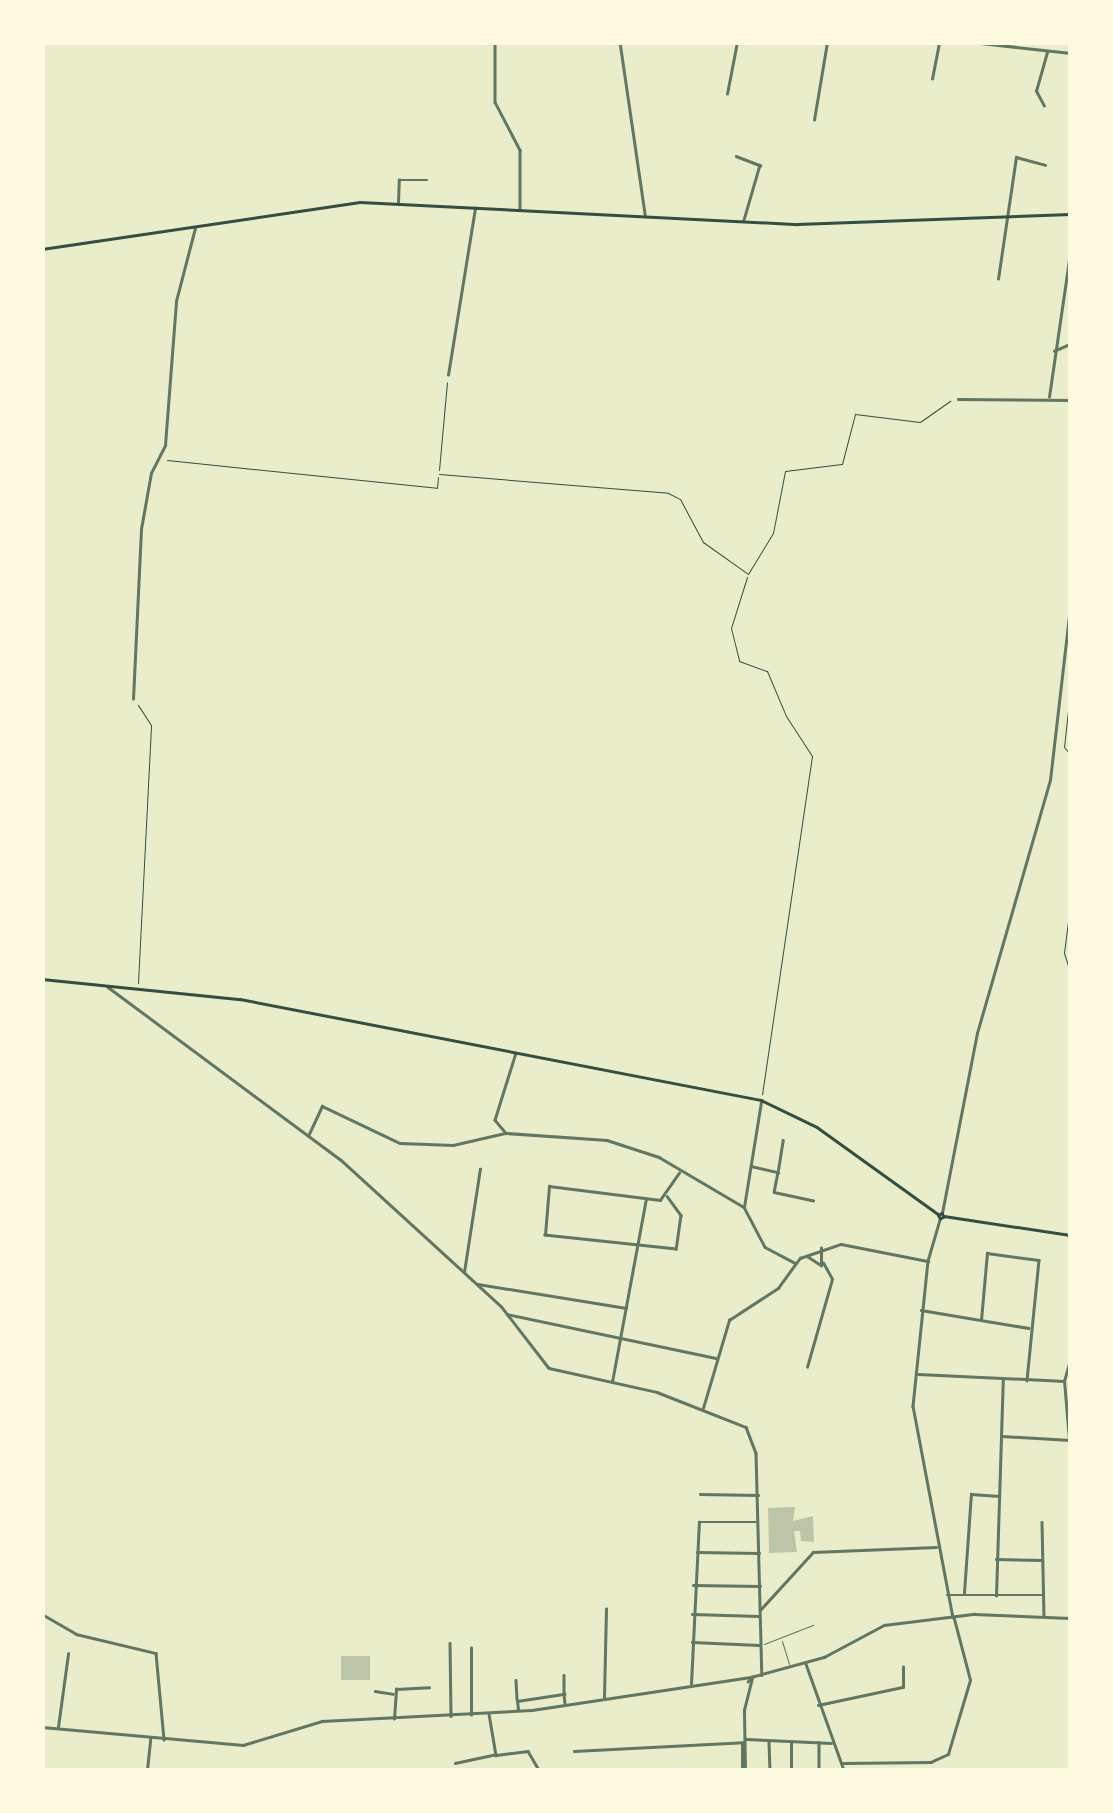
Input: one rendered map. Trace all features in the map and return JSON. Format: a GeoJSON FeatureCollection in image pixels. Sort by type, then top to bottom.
{"type":"FeatureCollection","features":[{"type":"Feature","properties":{"kind":"main road"},"geometry":{"type":"LineString","coordinates":[[42,249],[343,202],[744,222],[1070,214]]}},
{"type":"Feature","properties":{"kind":"main road"},"geometry":{"type":"LineString","coordinates":[[42,980],[240,999],[761,1100],[817,1127],[941,1216],[1070,1235]]}},
{"type":"Feature","properties":{"kind":"street"},"geometry":{"type":"LineString","coordinates":[[494,42],[495,102],[520,150],[520,210]]}},
{"type":"Feature","properties":{"kind":"street"},"geometry":{"type":"LineString","coordinates":[[620,42],[644,216]]}},
{"type":"Feature","properties":{"kind":"street"},"geometry":{"type":"LineString","coordinates":[[727,94],[737,42]]}},
{"type":"Feature","properties":{"kind":"street"},"geometry":{"type":"LineString","coordinates":[[814,120],[828,42]]}},
{"type":"Feature","properties":{"kind":"street"},"geometry":{"type":"LineString","coordinates":[[932,80],[940,42]]}},
{"type":"Feature","properties":{"kind":"street"},"geometry":{"type":"LineString","coordinates":[[972,42],[1070,52]]}},
{"type":"Feature","properties":{"kind":"street"},"geometry":{"type":"LineString","coordinates":[[1044,106],[1036,91],[1048,50]]}},
{"type":"Feature","properties":{"kind":"street"},"geometry":{"type":"LineString","coordinates":[[736,156],[760,164],[744,222]]}},
{"type":"Feature","properties":{"kind":"street"},"geometry":{"type":"LineString","coordinates":[[998,279],[1004,216],[1016,157],[1044,166]]}},
{"type":"Feature","properties":{"kind":"street"},"geometry":{"type":"LineString","coordinates":[[398,203],[399,180],[427,180]]}},
{"type":"Feature","properties":{"kind":"street"},"geometry":{"type":"LineString","coordinates":[[448,375],[475,207]]}},
{"type":"Feature","properties":{"kind":"street"},"geometry":{"type":"LineString","coordinates":[[133,699],[141,529],[165,445],[176,301],[196,226]]}},
{"type":"Feature","properties":{"kind":"street"},"geometry":{"type":"LineString","coordinates":[[1048,398],[1068,260]]}},
{"type":"Feature","properties":{"kind":"street"},"geometry":{"type":"LineString","coordinates":[[1052,351],[1070,344]]}},
{"type":"Feature","properties":{"kind":"street"},"geometry":{"type":"LineString","coordinates":[[958,399],[1070,400]]}},
{"type":"Feature","properties":{"kind":"street"},"geometry":{"type":"LineString","coordinates":[[843,1763],[932,1762],[948,1754],[970,1680],[947,1595],[912,1406],[928,1261],[941,1216],[977,1033],[1050,780],[1070,607]]}},
{"type":"Feature","properties":{"kind":"street"},"geometry":{"type":"LineString","coordinates":[[107,986],[308,1136],[478,1284],[549,1368],[688,1404],[749,1432],[758,1495],[761,1675]]}},
{"type":"Feature","properties":{"kind":"street"},"geometry":{"type":"LineString","coordinates":[[118,987],[124,1001]]}},
{"type":"Feature","properties":{"kind":"street"},"geometry":{"type":"LineString","coordinates":[[506,1133],[494,1120],[517,1052]]}},
{"type":"Feature","properties":{"kind":"street"},"geometry":{"type":"LineString","coordinates":[[744,1206],[761,1100]]}},
{"type":"Feature","properties":{"kind":"street"},"geometry":{"type":"LineString","coordinates":[[308,1136],[322,1106],[400,1143],[454,1144],[506,1133],[618,1142],[744,1206],[765,1247],[795,1263]]}},
{"type":"Feature","properties":{"kind":"street"},"geometry":{"type":"LineString","coordinates":[[783,1140],[774,1192],[812,1200]]}},
{"type":"Feature","properties":{"kind":"street"},"geometry":{"type":"LineString","coordinates":[[751,1166],[778,1172]]}},
{"type":"Feature","properties":{"kind":"street"},"geometry":{"type":"LineString","coordinates":[[464,1272],[480,1169]]}},
{"type":"Feature","properties":{"kind":"street"},"geometry":{"type":"LineString","coordinates":[[667,1196],[680,1171]]}},
{"type":"Feature","properties":{"kind":"street"},"geometry":{"type":"LineString","coordinates":[[550,1186],[646,1199],[667,1196],[681,1214],[676,1248],[545,1234],[550,1186]]}},
{"type":"Feature","properties":{"kind":"street"},"geometry":{"type":"LineString","coordinates":[[611,1383],[646,1199]]}},
{"type":"Feature","properties":{"kind":"street"},"geometry":{"type":"LineString","coordinates":[[702,1409],[729,1320],[778,1288],[795,1263],[806,1255],[841,1244],[928,1261]]}},
{"type":"Feature","properties":{"kind":"street"},"geometry":{"type":"LineString","coordinates":[[807,1368],[832,1279],[823,1263],[821,1248]]}},
{"type":"Feature","properties":{"kind":"street"},"geometry":{"type":"LineString","coordinates":[[981,1320],[987,1253],[1038,1260],[1027,1380]]}},
{"type":"Feature","properties":{"kind":"street"},"geometry":{"type":"LineString","coordinates":[[806,1255],[823,1263]]}},
{"type":"Feature","properties":{"kind":"street"},"geometry":{"type":"LineString","coordinates":[[478,1284],[628,1309]]}},
{"type":"Feature","properties":{"kind":"street"},"geometry":{"type":"LineString","coordinates":[[921,1310],[1030,1328]]}},
{"type":"Feature","properties":{"kind":"street"},"geometry":{"type":"LineString","coordinates":[[507,1314],[716,1358]]}},
{"type":"Feature","properties":{"kind":"street"},"geometry":{"type":"LineString","coordinates":[[1001,1436],[1070,1440],[1064,1381],[1070,1360]]}},
{"type":"Feature","properties":{"kind":"street"},"geometry":{"type":"LineString","coordinates":[[916,1374],[1064,1381]]}},
{"type":"Feature","properties":{"kind":"street"},"geometry":{"type":"LineString","coordinates":[[995,1594],[1003,1379]]}},
{"type":"Feature","properties":{"kind":"street"},"geometry":{"type":"LineString","coordinates":[[700,1494],[758,1495]]}},
{"type":"Feature","properties":{"kind":"street"},"geometry":{"type":"LineString","coordinates":[[964,1593],[971,1494],[998,1496]]}},
{"type":"Feature","properties":{"kind":"street"},"geometry":{"type":"LineString","coordinates":[[691,1684],[691,1585],[699,1522],[758,1522]]}},
{"type":"Feature","properties":{"kind":"street"},"geometry":{"type":"LineString","coordinates":[[1042,1522],[1044,1616]]}},
{"type":"Feature","properties":{"kind":"street"},"geometry":{"type":"LineString","coordinates":[[761,1609],[812,1552],[938,1547]]}},
{"type":"Feature","properties":{"kind":"street"},"geometry":{"type":"LineString","coordinates":[[695,1552],[759,1553]]}},
{"type":"Feature","properties":{"kind":"street"},"geometry":{"type":"LineString","coordinates":[[996,1559],[1044,1560]]}},
{"type":"Feature","properties":{"kind":"street"},"geometry":{"type":"LineString","coordinates":[[691,1585],[760,1586]]}},
{"type":"Feature","properties":{"kind":"street"},"geometry":{"type":"LineString","coordinates":[[947,1595],[1044,1595]]}},
{"type":"Feature","properties":{"kind":"street"},"geometry":{"type":"LineString","coordinates":[[604,1696],[606,1609]]}},
{"type":"Feature","properties":{"kind":"street"},"geometry":{"type":"LineString","coordinates":[[42,1614],[76,1634],[156,1653],[164,1740]]}},
{"type":"Feature","properties":{"kind":"street"},"geometry":{"type":"LineString","coordinates":[[691,1614],[761,1616]]}},
{"type":"Feature","properties":{"kind":"street"},"geometry":{"type":"LineString","coordinates":[[42,1727],[243,1745],[311,1723],[489,1714],[691,1684],[750,1680],[806,1663],[866,1630],[953,1617],[1070,1618]]}},
{"type":"Feature","properties":{"kind":"street"},"geometry":{"type":"LineString","coordinates":[[690,1642],[761,1645]]}},
{"type":"Feature","properties":{"kind":"street"},"geometry":{"type":"LineString","coordinates":[[450,1644],[450,1716]]}},
{"type":"Feature","properties":{"kind":"street"},"geometry":{"type":"LineString","coordinates":[[471,1715],[472,1648]]}},
{"type":"Feature","properties":{"kind":"street"},"geometry":{"type":"LineString","coordinates":[[58,1727],[68,1654]]}},
{"type":"Feature","properties":{"kind":"street"},"geometry":{"type":"LineString","coordinates":[[762,1656],[771,1672]]}},
{"type":"Feature","properties":{"kind":"street"},"geometry":{"type":"LineString","coordinates":[[806,1663],[831,1743],[844,1770]]}},
{"type":"Feature","properties":{"kind":"street"},"geometry":{"type":"LineString","coordinates":[[818,1705],[903,1687],[904,1667]]}},
{"type":"Feature","properties":{"kind":"street"},"geometry":{"type":"LineString","coordinates":[[564,1675],[565,1705]]}},
{"type":"Feature","properties":{"kind":"street"},"geometry":{"type":"LineString","coordinates":[[516,1680],[519,1711]]}},
{"type":"Feature","properties":{"kind":"street"},"geometry":{"type":"LineString","coordinates":[[743,1770],[750,1680]]}},
{"type":"Feature","properties":{"kind":"street"},"geometry":{"type":"LineString","coordinates":[[375,1690],[393,1694],[429,1688]]}},
{"type":"Feature","properties":{"kind":"street"},"geometry":{"type":"LineString","coordinates":[[393,1694],[394,1719]]}},
{"type":"Feature","properties":{"kind":"street"},"geometry":{"type":"LineString","coordinates":[[517,1701],[564,1694]]}},
{"type":"Feature","properties":{"kind":"street"},"geometry":{"type":"LineString","coordinates":[[489,1714],[496,1755]]}},
{"type":"Feature","properties":{"kind":"street"},"geometry":{"type":"LineString","coordinates":[[148,1770],[150,1738]]}},
{"type":"Feature","properties":{"kind":"street"},"geometry":{"type":"LineString","coordinates":[[574,1752],[768,1740],[831,1743]]}},
{"type":"Feature","properties":{"kind":"street"},"geometry":{"type":"LineString","coordinates":[[768,1740],[770,1770]]}},
{"type":"Feature","properties":{"kind":"street"},"geometry":{"type":"LineString","coordinates":[[790,1770],[791,1740]]}},
{"type":"Feature","properties":{"kind":"street"},"geometry":{"type":"LineString","coordinates":[[819,1742],[819,1770]]}},
{"type":"Feature","properties":{"kind":"street"},"geometry":{"type":"LineString","coordinates":[[455,1763],[528,1751],[539,1770]]}},
{"type":"Feature","properties":{"kind":"lane"},"geometry":{"type":"LineString","coordinates":[[761,1645],[813,1626]]}},
{"type":"Feature","properties":{"kind":"lane"},"geometry":{"type":"LineString","coordinates":[[781,1638],[790,1667]]}},
{"type":"Feature","properties":{"kind":"path"},"geometry":{"type":"LineString","coordinates":[[158,460],[437,488],[448,375]]}},
{"type":"Feature","properties":{"kind":"path"},"geometry":{"type":"LineString","coordinates":[[761,1100],[812,756],[786,716],[768,671],[739,661],[730,628],[748,574],[773,533],[789,467],[842,464],[855,414],[920,422],[958,399]]}},
{"type":"Feature","properties":{"kind":"path"},"geometry":{"type":"LineString","coordinates":[[438,474],[668,494],[680,499],[703,542],[748,574]]}},
{"type":"Feature","properties":{"kind":"path"},"geometry":{"type":"LineString","coordinates":[[1070,692],[1064,741],[1070,754]]}},
{"type":"Feature","properties":{"kind":"path"},"geometry":{"type":"LineString","coordinates":[[133,699],[151,726],[137,989]]}},
{"type":"Feature","properties":{"kind":"path"},"geometry":{"type":"LineString","coordinates":[[1070,906],[1064,953],[1070,972]]}},
{"type":"Feature","properties":{"kind":"building"},"geometry":{"type":"Polygon","coordinates":[[[795,1507],[793,1521],[813,1516],[814,1542],[801,1541],[800,1531],[794,1531],[797,1552],[769,1553],[768,1508],[795,1507]]]}},
{"type":"Feature","properties":{"kind":"building"},"geometry":{"type":"Polygon","coordinates":[[[341,1656],[370,1656],[370,1680],[341,1680],[341,1656]]]}}]}
